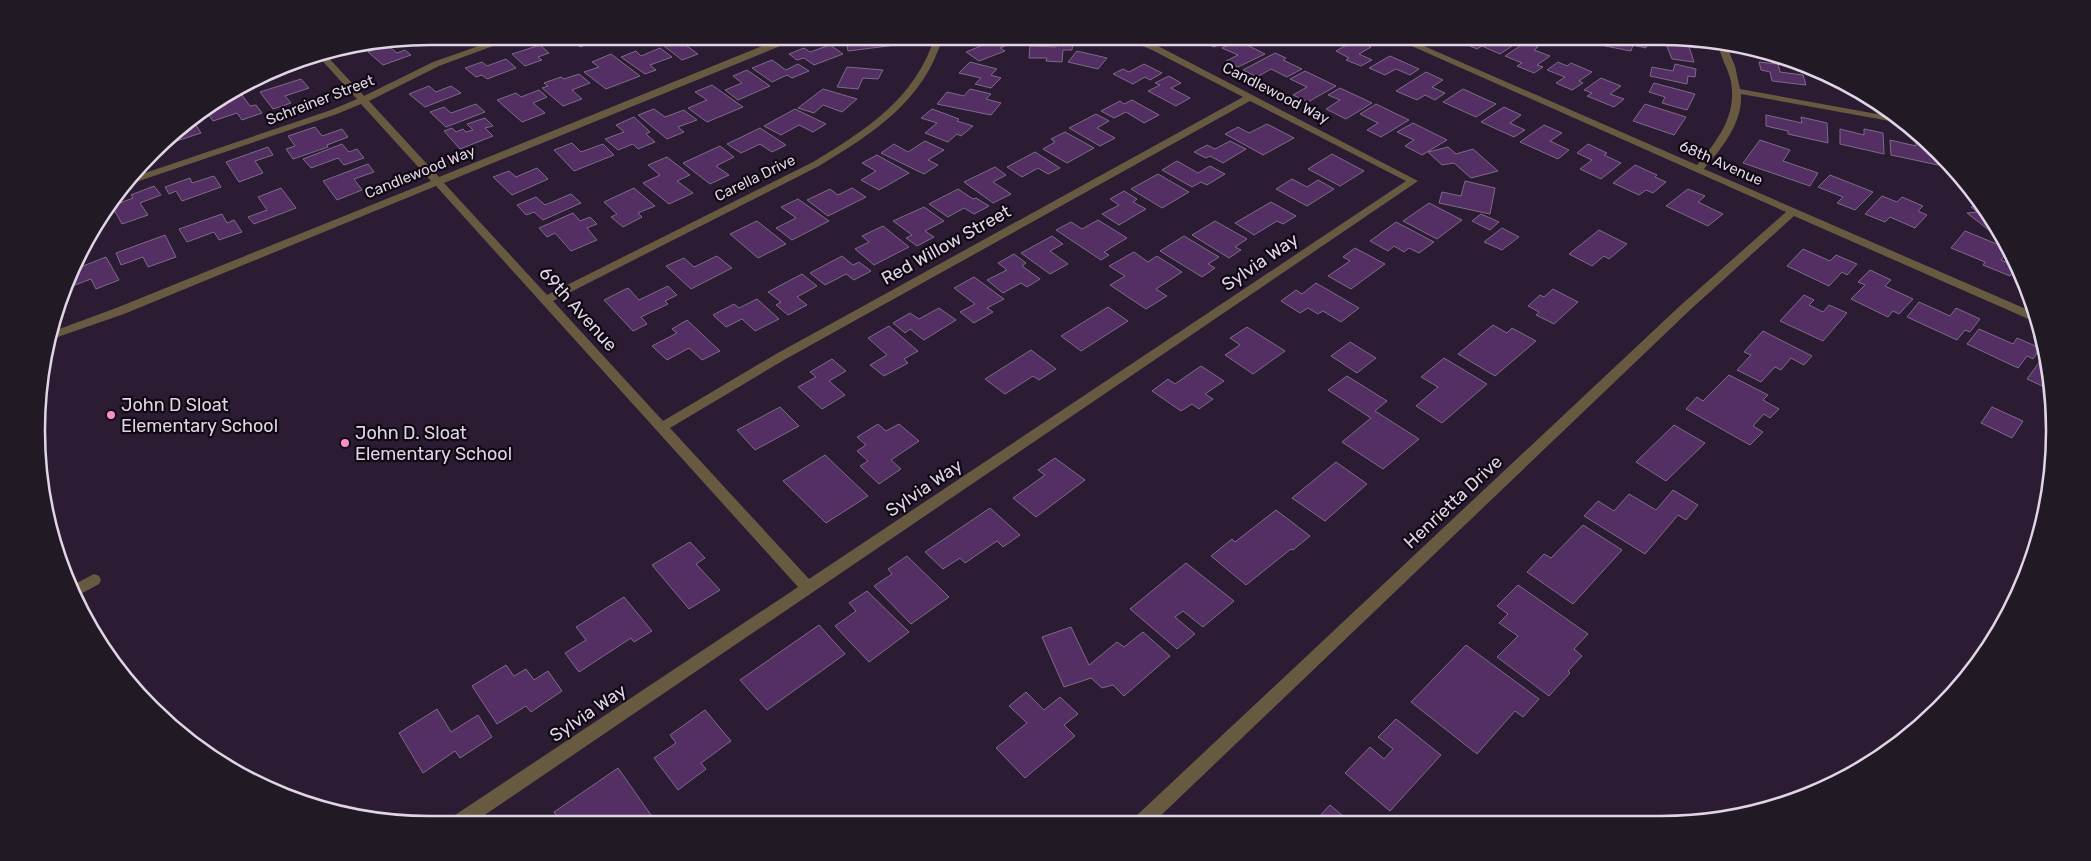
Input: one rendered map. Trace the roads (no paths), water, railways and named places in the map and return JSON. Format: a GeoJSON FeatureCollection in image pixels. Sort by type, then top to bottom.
{"type":"FeatureCollection","features":[{"type":"Feature","properties":{"kind":"street","name":"Schreiner Street"},"geometry":{"type":"LineString","coordinates":[[139,179],[363,100],[436,64],[490,45]]}},
{"type":"Feature","properties":{"kind":"street","name":"Candlewood Way"},"geometry":{"type":"LineString","coordinates":[[57,333],[120,311],[773,45]]}},
{"type":"Feature","properties":{"kind":"street","name":"Carella Drive"},"geometry":{"type":"LineString","coordinates":[[544,300],[816,164],[847,145],[890,113],[906,96],[919,80],[931,60],[936,45]]}},
{"type":"Feature","properties":{"kind":"street","name":"Candlewood Way"},"geometry":{"type":"LineString","coordinates":[[1147,45],[1413,181]]}},
{"type":"Feature","properties":{"kind":"street","name":"68th Avenue"},"geometry":{"type":"LineString","coordinates":[[1413,45],[2028,314]]}},
{"type":"Feature","properties":{"kind":"street"},"geometry":{"type":"LineString","coordinates":[[1698,170],[1719,146],[1730,128],[1736,110],[1737,91],[1732,66],[1725,50]]}},
{"type":"Feature","properties":{"kind":"street","name":"69th Avenue"},"geometry":{"type":"LineString","coordinates":[[326,59],[808,588]]}},
{"type":"Feature","properties":{"kind":"street"},"geometry":{"type":"LineString","coordinates":[[1737,91],[1887,119]]}},
{"type":"Feature","properties":{"kind":"street","name":"Red Willow Street"},"geometry":{"type":"LineString","coordinates":[[661,428],[780,357],[1250,97]]}},
{"type":"Feature","properties":{"kind":"street","name":"Sylvia Way"},"geometry":{"type":"LineString","coordinates":[[468,816],[1413,181]]}},
{"type":"Feature","properties":{"kind":"street","name":"Henrietta Drive"},"geometry":{"type":"LineString","coordinates":[[1148,816],[1679,314],[1793,211]]}},
{"type":"Feature","properties":{"kind":"street"},"geometry":{"type":"LineString","coordinates":[[79,588],[94,580]]}},
{"type":"Feature","properties":{"kind":"place","name":"John D Sloat Elementary School"},"geometry":{"type":"Point","coordinates":[111,415]}},
{"type":"Feature","properties":{"kind":"place","name":"John D. Sloat Elementary School"},"geometry":{"type":"Point","coordinates":[345,443]}}]}
